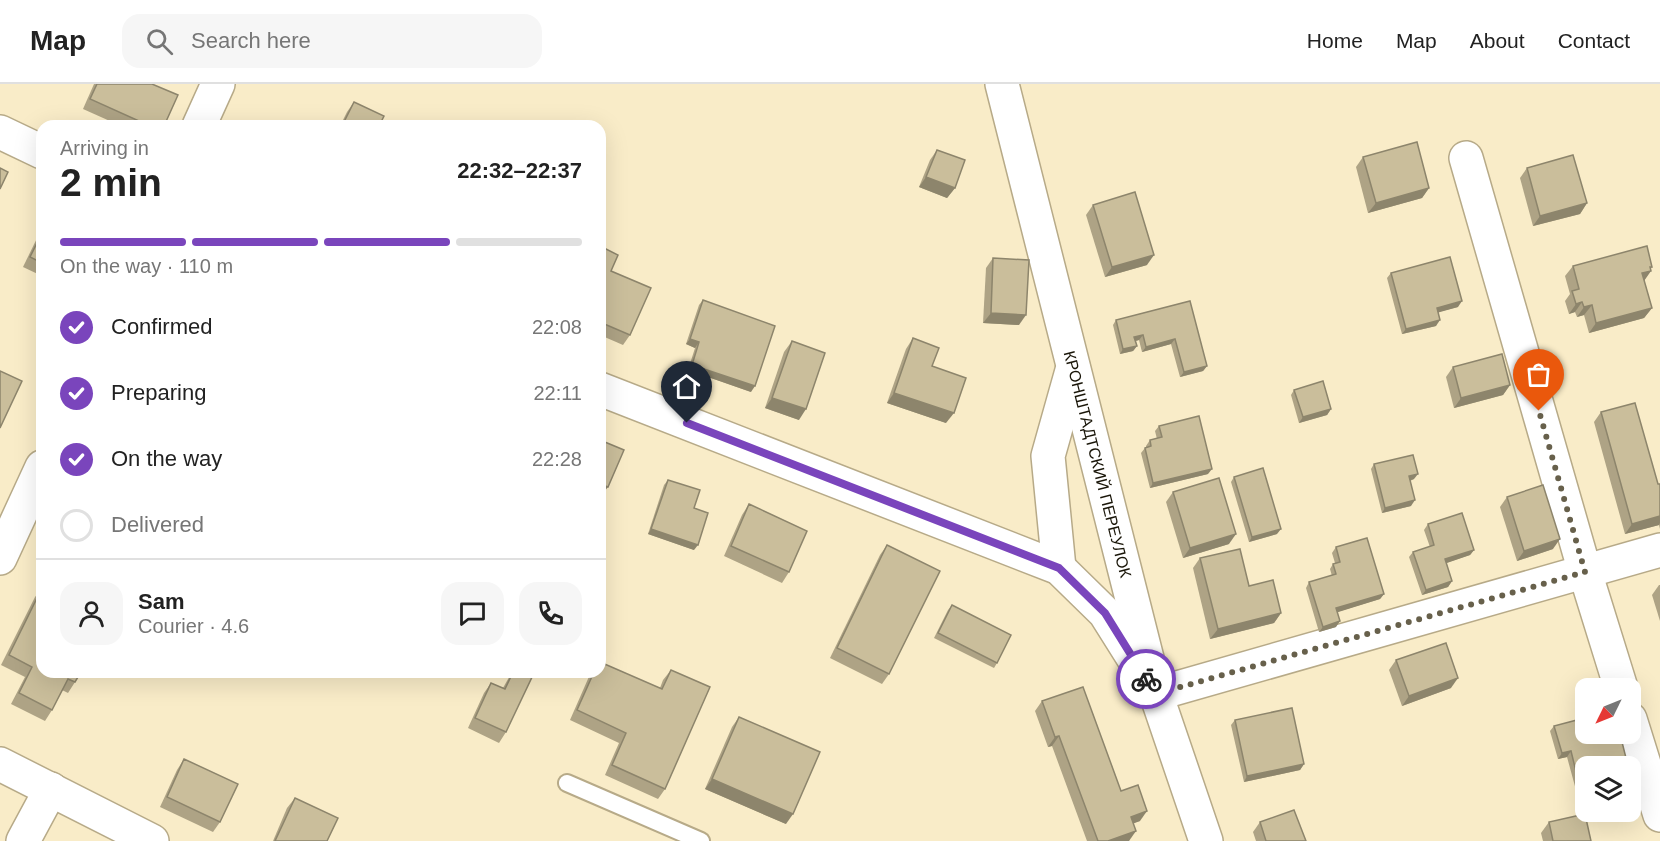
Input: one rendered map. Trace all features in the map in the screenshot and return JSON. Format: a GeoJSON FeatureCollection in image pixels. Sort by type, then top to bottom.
{"type":"FeatureCollection","features":[{"type":"Feature","properties":{"kind":"street"},"geometry":{"type":"LineString","coordinates":[[202,120],[218,84]]}},
{"type":"Feature","properties":{"kind":"street","name":"КРОНШТАДТСКИЙ ПЕРЕУЛОК"},"geometry":{"type":"LineString","coordinates":[[1002,84],[1156,694],[1206,841]]}},
{"type":"Feature","properties":{"kind":"street"},"geometry":{"type":"LineString","coordinates":[[0,132],[36,149]]}},
{"type":"Feature","properties":{"kind":"street"},"geometry":{"type":"LineString","coordinates":[[1466,158],[1585,572],[1618,678]]}},
{"type":"Feature","properties":{"kind":"street"},"geometry":{"type":"LineString","coordinates":[[1059,568],[1048,456],[1073,366]]}},
{"type":"Feature","properties":{"kind":"street"},"geometry":{"type":"LineString","coordinates":[[606,391],[1059,568],[1105,613],[1156,694],[1660,550]]}},
{"type":"Feature","properties":{"kind":"street"},"geometry":{"type":"LineString","coordinates":[[0,558],[36,480]]}},
{"type":"Feature","properties":{"kind":"street"},"geometry":{"type":"LineString","coordinates":[[1638,744],[1660,815]]}},
{"type":"Feature","properties":{"kind":"street"},"geometry":{"type":"LineString","coordinates":[[0,764],[152,841]]}},
{"type":"Feature","properties":{"kind":"street"},"geometry":{"type":"LineString","coordinates":[[23,841],[51,789]]}},
{"type":"Feature","properties":{"kind":"lane"},"geometry":{"type":"LineString","coordinates":[[567,783],[701,841]]}},
{"type":"Feature","properties":{"kind":"building"},"geometry":{"type":"Polygon","coordinates":[[[97,84],[152,84],[178,95],[167,120],[137,120],[90,99],[97,84]]]}},
{"type":"Feature","properties":{"kind":"building"},"geometry":{"type":"Polygon","coordinates":[[[354,102],[384,116],[382,120],[345,120],[354,102]]]}},
{"type":"Feature","properties":{"kind":"building"},"geometry":{"type":"Polygon","coordinates":[[[1417,142],[1429,188],[1376,203],[1363,157],[1417,142]]]}},
{"type":"Feature","properties":{"kind":"building"},"geometry":{"type":"Polygon","coordinates":[[[937,150],[965,160],[955,188],[926,177],[937,150]]]}},
{"type":"Feature","properties":{"kind":"building"},"geometry":{"type":"Polygon","coordinates":[[[1573,155],[1587,203],[1540,216],[1527,168],[1573,155]]]}},
{"type":"Feature","properties":{"kind":"building"},"geometry":{"type":"Polygon","coordinates":[[[0,168],[8,172],[0,189],[0,168]]]}},
{"type":"Feature","properties":{"kind":"building"},"geometry":{"type":"Polygon","coordinates":[[[1135,192],[1154,255],[1112,267],[1093,205],[1135,192]]]}},
{"type":"Feature","properties":{"kind":"building"},"geometry":{"type":"Polygon","coordinates":[[[36,245],[36,260],[30,257],[36,245]]]}},
{"type":"Feature","properties":{"kind":"building"},"geometry":{"type":"Polygon","coordinates":[[[1647,246],[1652,267],[1650,267],[1651,271],[1642,273],[1652,308],[1596,323],[1592,305],[1584,307],[1582,302],[1576,304],[1572,291],[1579,289],[1573,266],[1647,246]]]}},
{"type":"Feature","properties":{"kind":"building"},"geometry":{"type":"Polygon","coordinates":[[[606,249],[618,255],[611,271],[651,288],[630,335],[606,325],[606,249]]]}},
{"type":"Feature","properties":{"kind":"building"},"geometry":{"type":"Polygon","coordinates":[[[1450,257],[1462,301],[1437,308],[1440,320],[1406,329],[1391,273],[1450,257]]]}},
{"type":"Feature","properties":{"kind":"building"},"geometry":{"type":"Polygon","coordinates":[[[993,258],[1029,260],[1026,315],[991,313],[993,258]]]}},
{"type":"Feature","properties":{"kind":"building"},"geometry":{"type":"Polygon","coordinates":[[[703,300],[775,326],[755,386],[692,365],[699,342],[690,339],[703,300]]]}},
{"type":"Feature","properties":{"kind":"building"},"geometry":{"type":"Polygon","coordinates":[[[1190,301],[1207,366],[1184,372],[1175,339],[1146,347],[1143,335],[1134,337],[1137,346],[1123,349],[1116,320],[1190,301]]]}},
{"type":"Feature","properties":{"kind":"building"},"geometry":{"type":"Polygon","coordinates":[[[913,338],[939,348],[932,366],[966,378],[954,413],[894,393],[913,338]]]}},
{"type":"Feature","properties":{"kind":"building"},"geometry":{"type":"Polygon","coordinates":[[[792,341],[825,353],[806,409],[772,398],[792,341]]]}},
{"type":"Feature","properties":{"kind":"building"},"geometry":{"type":"Polygon","coordinates":[[[1502,354],[1510,385],[1461,398],[1453,367],[1502,354]]]}},
{"type":"Feature","properties":{"kind":"building"},"geometry":{"type":"Polygon","coordinates":[[[0,371],[22,381],[0,428],[0,371]]]}},
{"type":"Feature","properties":{"kind":"building"},"geometry":{"type":"Polygon","coordinates":[[[1323,381],[1331,409],[1303,417],[1294,390],[1323,381]]]}},
{"type":"Feature","properties":{"kind":"building"},"geometry":{"type":"Polygon","coordinates":[[[1635,403],[1658,484],[1660,484],[1660,516],[1632,524],[1601,412],[1635,403]]]}},
{"type":"Feature","properties":{"kind":"building"},"geometry":{"type":"Polygon","coordinates":[[[1199,416],[1212,469],[1153,483],[1145,448],[1151,446],[1150,440],[1162,437],[1159,426],[1199,416]]]}},
{"type":"Feature","properties":{"kind":"building"},"geometry":{"type":"Polygon","coordinates":[[[606,442],[624,450],[608,487],[606,486],[606,442]]]}},
{"type":"Feature","properties":{"kind":"building"},"geometry":{"type":"Polygon","coordinates":[[[1413,455],[1418,474],[1409,476],[1415,500],[1385,508],[1374,464],[1413,455]]]}},
{"type":"Feature","properties":{"kind":"building"},"geometry":{"type":"Polygon","coordinates":[[[1263,468],[1281,529],[1252,537],[1234,477],[1263,468]]]}},
{"type":"Feature","properties":{"kind":"building"},"geometry":{"type":"Polygon","coordinates":[[[1219,478],[1236,534],[1190,548],[1173,492],[1219,478]]]}},
{"type":"Feature","properties":{"kind":"building"},"geometry":{"type":"Polygon","coordinates":[[[668,480],[700,490],[694,508],[708,513],[698,545],[651,529],[668,480]]]}},
{"type":"Feature","properties":{"kind":"building"},"geometry":{"type":"Polygon","coordinates":[[[1543,485],[1560,539],[1524,551],[1507,497],[1543,485]]]}},
{"type":"Feature","properties":{"kind":"building"},"geometry":{"type":"Polygon","coordinates":[[[749,504],[807,531],[789,572],[731,546],[749,504]]]}},
{"type":"Feature","properties":{"kind":"building"},"geometry":{"type":"Polygon","coordinates":[[[1462,513],[1474,550],[1445,559],[1452,581],[1426,590],[1413,552],[1434,545],[1428,524],[1462,513]]]}},
{"type":"Feature","properties":{"kind":"building"},"geometry":{"type":"Polygon","coordinates":[[[1367,538],[1384,594],[1336,608],[1340,621],[1323,627],[1309,582],[1336,574],[1333,564],[1340,562],[1336,547],[1367,538]]]}},
{"type":"Feature","properties":{"kind":"building"},"geometry":{"type":"Polygon","coordinates":[[[887,545],[940,571],[889,674],[837,648],[887,545]]]}},
{"type":"Feature","properties":{"kind":"building"},"geometry":{"type":"Polygon","coordinates":[[[1240,549],[1249,586],[1273,580],[1281,613],[1218,629],[1200,558],[1240,549]]]}},
{"type":"Feature","properties":{"kind":"building"},"geometry":{"type":"Polygon","coordinates":[[[36,600],[36,678],[77,678],[75,682],[68,679],[52,710],[19,693],[32,667],[9,655],[36,600]]]}},
{"type":"Feature","properties":{"kind":"building"},"geometry":{"type":"Polygon","coordinates":[[[952,605],[1011,635],[997,663],[938,633],[952,605]]]}},
{"type":"Feature","properties":{"kind":"building"},"geometry":{"type":"Polygon","coordinates":[[[1446,643],[1458,678],[1409,696],[1396,660],[1446,643]]]}},
{"type":"Feature","properties":{"kind":"building"},"geometry":{"type":"Polygon","coordinates":[[[606,665],[662,689],[671,670],[710,687],[665,789],[612,765],[626,733],[577,710],[591,678],[606,678],[606,665]]]}},
{"type":"Feature","properties":{"kind":"building"},"geometry":{"type":"Polygon","coordinates":[[[510,678],[532,678],[506,732],[475,718],[491,683],[505,689],[510,678]]]}},
{"type":"Feature","properties":{"kind":"building"},"geometry":{"type":"Polygon","coordinates":[[[1083,687],[1121,791],[1138,785],[1147,811],[1131,817],[1136,831],[1108,841],[1098,841],[1059,736],[1055,737],[1042,701],[1083,687]]]}},
{"type":"Feature","properties":{"kind":"building"},"geometry":{"type":"Polygon","coordinates":[[[1292,708],[1304,764],[1247,776],[1235,720],[1292,708]]]}},
{"type":"Feature","properties":{"kind":"building"},"geometry":{"type":"Polygon","coordinates":[[[739,717],[820,752],[793,814],[712,779],[739,717]]]}},
{"type":"Feature","properties":{"kind":"building"},"geometry":{"type":"Polygon","coordinates":[[[1575,721],[1575,744],[1622,744],[1626,756],[1575,756],[1575,767],[1571,751],[1562,753],[1554,726],[1575,721]]]}},
{"type":"Feature","properties":{"kind":"building"},"geometry":{"type":"Polygon","coordinates":[[[184,759],[238,784],[220,822],[167,797],[184,759]]]}},
{"type":"Feature","properties":{"kind":"building"},"geometry":{"type":"Polygon","coordinates":[[[295,798],[338,818],[327,841],[275,841],[295,798]]]}},
{"type":"Feature","properties":{"kind":"building"},"geometry":{"type":"Polygon","coordinates":[[[1294,810],[1306,841],[1266,841],[1260,822],[1294,810]]]}},
{"type":"Feature","properties":{"kind":"building"},"geometry":{"type":"Polygon","coordinates":[[[1575,816],[1575,822],[1587,822],[1591,841],[1553,841],[1549,822],[1575,816]]]}},
{"type":"Feature","properties":{"kind":"way so far"},"geometry":{"type":"LineString","coordinates":[[1146,679],[1156,694],[1585,572],[1539,411]]}},
{"type":"Feature","properties":{"kind":"route"},"geometry":{"type":"LineString","coordinates":[[687,423],[1059,568],[1105,613],[1146,679]]}}]}
